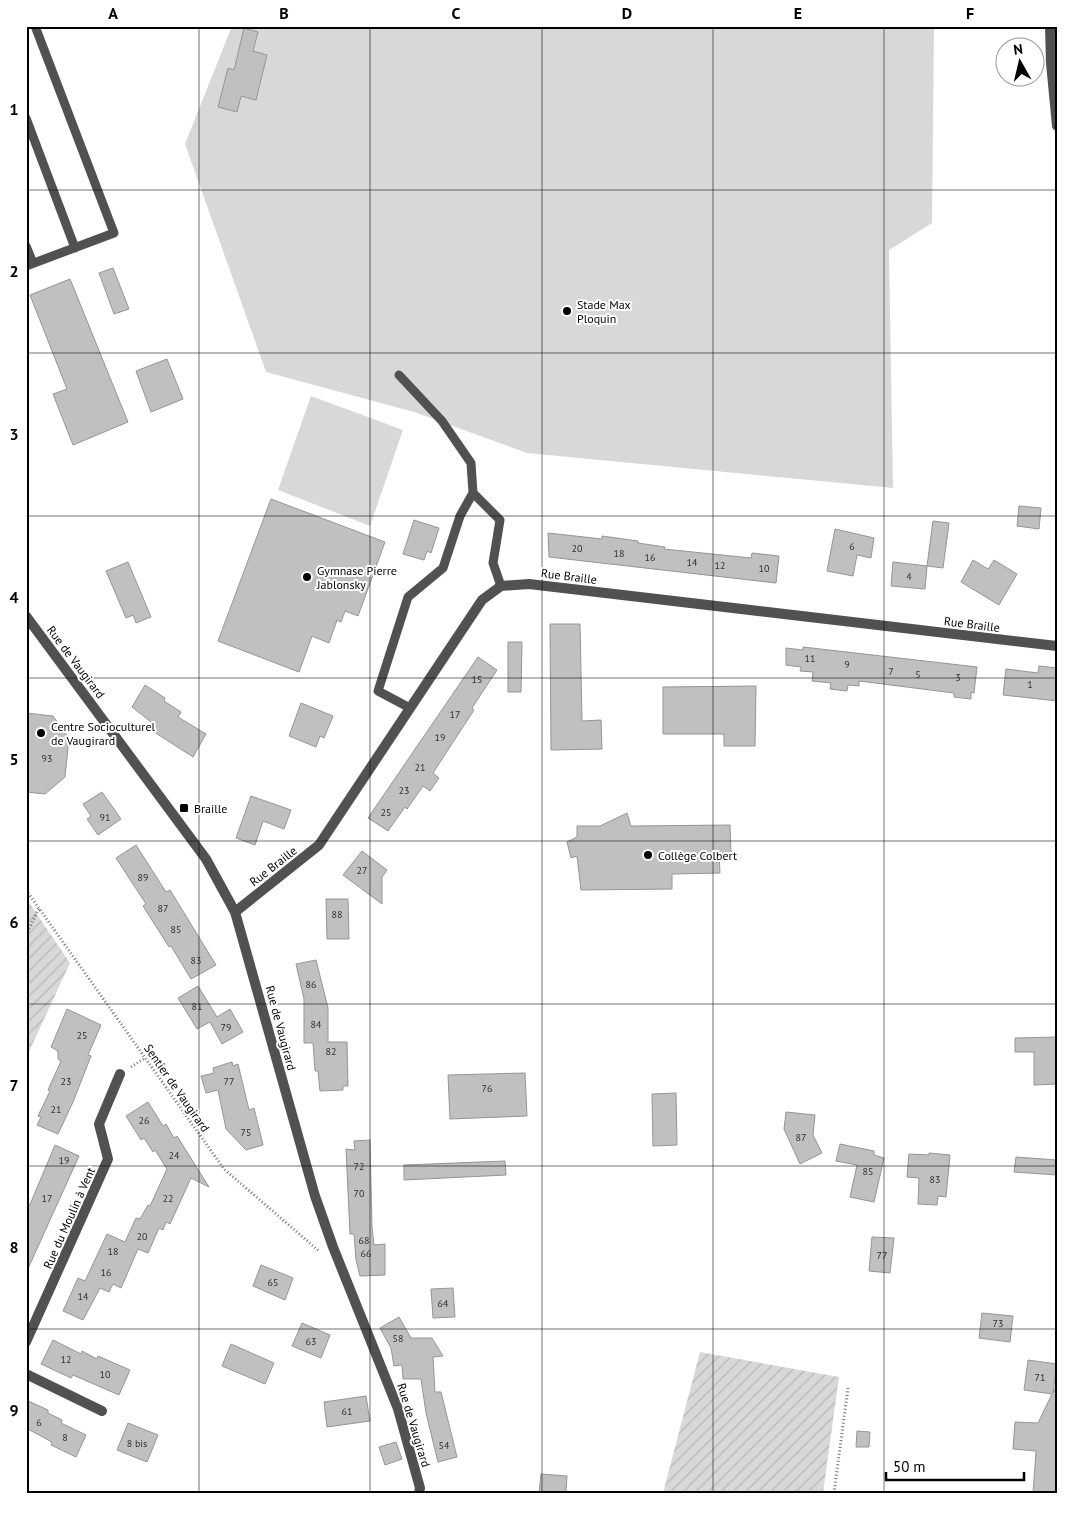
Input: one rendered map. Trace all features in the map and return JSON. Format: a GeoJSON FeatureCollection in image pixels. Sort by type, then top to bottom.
{"type":"FeatureCollection","features":[{"type":"Feature","properties":{"kind":"street"},"geometry":{"type":"LineString","coordinates":[[1050,26],[1051,63],[1057,126]]}},
{"type":"Feature","properties":{"kind":"street","name":"Rue Braille"},"geometry":{"type":"LineString","coordinates":[[235,912],[319,845],[482,600],[501,586],[528,584],[1057,646]]}},
{"type":"Feature","properties":{"kind":"street","name":"Rue de Vaugirard"},"geometry":{"type":"LineString","coordinates":[[26,616],[206,860],[235,912],[315,1196],[332,1247],[398,1409],[420,1488],[419,1493]]}},
{"type":"Feature","properties":{"kind":"street","name":"Rue du Moulin à Vent"},"geometry":{"type":"LineString","coordinates":[[26,1342],[108,1159],[99,1124],[120,1074]]}},
{"type":"Feature","properties":{"kind":"street"},"geometry":{"type":"LineString","coordinates":[[26,1374],[102,1412]]}},
{"type":"Feature","properties":{"kind":"lane"},"geometry":{"type":"LineString","coordinates":[[26,246],[30,265],[114,233],[34,26]]}},
{"type":"Feature","properties":{"kind":"lane"},"geometry":{"type":"LineString","coordinates":[[26,118],[75,248]]}},
{"type":"Feature","properties":{"kind":"lane"},"geometry":{"type":"LineString","coordinates":[[400,375],[442,421],[472,463],[473,493],[460,516],[443,568],[408,596],[378,691],[410,708]]}},
{"type":"Feature","properties":{"kind":"lane"},"geometry":{"type":"LineString","coordinates":[[473,493],[500,520],[492,563],[501,586]]}},
{"type":"Feature","properties":{"kind":"path","name":"Sentier de Vaugirard"},"geometry":{"type":"LineString","coordinates":[[26,890],[224,1168],[326,1256]]}},
{"type":"Feature","properties":{"kind":"path"},"geometry":{"type":"LineString","coordinates":[[26,935],[39,908]]}},
{"type":"Feature","properties":{"kind":"path"},"geometry":{"type":"LineString","coordinates":[[834,1493],[848,1388]]}},
{"type":"Feature","properties":{"kind":"shaded area","name":"Stade Max Ploquin"},"geometry":{"type":"Polygon","coordinates":[[[232,26],[934,26],[932,223],[889,250],[893,488],[527,453],[414,412],[266,372],[185,144],[232,26]]]}},
{"type":"Feature","properties":{"kind":"shaded area"},"geometry":{"type":"Polygon","coordinates":[[[311,396],[403,430],[370,526],[278,490],[311,396]]]}},
{"type":"Feature","properties":{"kind":"shaded area"},"geometry":{"type":"Polygon","coordinates":[[[26,898],[70,963],[26,1058],[26,898]]]}},
{"type":"Feature","properties":{"kind":"shaded area"},"geometry":{"type":"Polygon","coordinates":[[[700,1352],[839,1377],[823,1493],[663,1493],[700,1352]]]}},
{"type":"Feature","properties":{"kind":"building"},"geometry":{"type":"Polygon","coordinates":[[[244,28],[258,32],[253,51],[267,55],[256,100],[241,96],[237,112],[218,107],[228,68],[234,70],[244,28]]]}},
{"type":"Feature","properties":{"kind":"building"},"geometry":{"type":"Polygon","coordinates":[[[113,268],[129,309],[114,314],[99,273],[113,268]]]}},
{"type":"Feature","properties":{"kind":"building"},"geometry":{"type":"Polygon","coordinates":[[[70,279],[128,422],[73,445],[53,394],[67,389],[30,295],[70,279]]]}},
{"type":"Feature","properties":{"kind":"building"},"geometry":{"type":"Polygon","coordinates":[[[167,359],[183,399],[151,412],[136,371],[167,359]]]}},
{"type":"Feature","properties":{"kind":"building","name":"Gymnase Pierre Jablonsky"},"geometry":{"type":"Polygon","coordinates":[[[271,499],[385,542],[358,616],[345,611],[341,622],[337,620],[329,643],[312,636],[299,672],[218,641],[271,499]]]}},
{"type":"Feature","properties":{"kind":"building"},"geometry":{"type":"Polygon","coordinates":[[[1019,506],[1041,508],[1039,529],[1017,526],[1019,506]]]}},
{"type":"Feature","properties":{"kind":"building"},"geometry":{"type":"Polygon","coordinates":[[[414,520],[439,528],[431,553],[427,551],[424,560],[403,554],[414,520]]]}},
{"type":"Feature","properties":{"kind":"building"},"geometry":{"type":"Polygon","coordinates":[[[933,521],[949,523],[943,568],[927,566],[933,521]]]}},
{"type":"Feature","properties":{"kind":"building"},"geometry":{"type":"Polygon","coordinates":[[[835,529],[874,538],[871,558],[857,555],[853,576],[827,571],[835,529]]]}},
{"type":"Feature","properties":{"kind":"building"},"geometry":{"type":"Polygon","coordinates":[[[548,533],[602,539],[602,536],[638,541],[638,543],[665,547],[664,549],[751,558],[752,553],[779,556],[776,583],[549,557],[548,533]]]}},
{"type":"Feature","properties":{"kind":"building"},"geometry":{"type":"Polygon","coordinates":[[[973,560],[988,569],[994,560],[1017,574],[999,605],[961,582],[973,560]]]}},
{"type":"Feature","properties":{"kind":"building"},"geometry":{"type":"Polygon","coordinates":[[[128,562],[151,617],[136,623],[133,615],[126,618],[106,571],[128,562]]]}},
{"type":"Feature","properties":{"kind":"building"},"geometry":{"type":"Polygon","coordinates":[[[893,562],[927,566],[925,589],[891,586],[893,562]]]}},
{"type":"Feature","properties":{"kind":"building"},"geometry":{"type":"Polygon","coordinates":[[[550,624],[580,624],[582,721],[601,720],[602,749],[551,750],[550,624]]]}},
{"type":"Feature","properties":{"kind":"building"},"geometry":{"type":"Polygon","coordinates":[[[508,642],[522,642],[521,692],[508,692],[508,642]]]}},
{"type":"Feature","properties":{"kind":"building"},"geometry":{"type":"Polygon","coordinates":[[[803,647],[977,667],[974,693],[971,692],[971,699],[954,697],[954,693],[859,681],[859,686],[848,685],[847,691],[830,689],[831,683],[812,681],[813,672],[800,671],[801,667],[786,665],[786,648],[803,650],[803,647]]]}},
{"type":"Feature","properties":{"kind":"building"},"geometry":{"type":"Polygon","coordinates":[[[478,657],[497,670],[472,708],[474,710],[433,773],[439,778],[430,791],[423,786],[388,831],[368,818],[478,657]]]}},
{"type":"Feature","properties":{"kind":"building"},"geometry":{"type":"Polygon","coordinates":[[[1039,666],[1057,668],[1057,701],[1003,695],[1006,669],[1038,673],[1039,666]]]}},
{"type":"Feature","properties":{"kind":"building"},"geometry":{"type":"Polygon","coordinates":[[[145,685],[165,698],[164,701],[181,712],[178,717],[206,734],[193,757],[148,728],[151,722],[132,707],[145,685]]]}},
{"type":"Feature","properties":{"kind":"building"},"geometry":{"type":"Polygon","coordinates":[[[756,686],[755,746],[724,746],[724,734],[663,734],[663,687],[756,686]]]}},
{"type":"Feature","properties":{"kind":"building"},"geometry":{"type":"Polygon","coordinates":[[[301,703],[333,716],[324,738],[320,736],[316,747],[289,736],[301,703]]]}},
{"type":"Feature","properties":{"kind":"building"},"geometry":{"type":"Polygon","coordinates":[[[26,713],[53,716],[69,738],[65,777],[45,794],[26,792],[26,713]]]}},
{"type":"Feature","properties":{"kind":"building"},"geometry":{"type":"Polygon","coordinates":[[[102,792],[121,819],[98,835],[87,819],[91,816],[83,804],[102,792]]]}},
{"type":"Feature","properties":{"kind":"building"},"geometry":{"type":"Polygon","coordinates":[[[251,796],[291,810],[284,829],[263,821],[255,845],[236,838],[251,796]]]}},
{"type":"Feature","properties":{"kind":"building"},"geometry":{"type":"Polygon","coordinates":[[[627,813],[631,826],[730,825],[731,853],[719,854],[720,873],[672,874],[672,889],[581,890],[577,856],[571,858],[567,842],[577,837],[577,826],[600,826],[627,813]]]}},
{"type":"Feature","properties":{"kind":"building"},"geometry":{"type":"Polygon","coordinates":[[[136,845],[166,892],[170,890],[216,965],[191,979],[143,906],[146,904],[116,858],[136,845]]]}},
{"type":"Feature","properties":{"kind":"building"},"geometry":{"type":"Polygon","coordinates":[[[362,851],[387,870],[382,877],[382,904],[343,875],[362,851]]]}},
{"type":"Feature","properties":{"kind":"building"},"geometry":{"type":"Polygon","coordinates":[[[326,899],[348,899],[349,939],[327,939],[326,899]]]}},
{"type":"Feature","properties":{"kind":"building"},"geometry":{"type":"Polygon","coordinates":[[[316,960],[328,1008],[328,1042],[347,1042],[348,1086],[343,1086],[343,1090],[320,1091],[318,1071],[315,1071],[313,1043],[304,1043],[304,999],[296,964],[316,960]]]}},
{"type":"Feature","properties":{"kind":"building"},"geometry":{"type":"Polygon","coordinates":[[[198,986],[217,1017],[230,1009],[243,1032],[222,1044],[210,1022],[197,1029],[178,998],[198,986]]]}},
{"type":"Feature","properties":{"kind":"building"},"geometry":{"type":"Polygon","coordinates":[[[67,1009],[101,1025],[88,1055],[91,1056],[73,1102],[58,1134],[37,1125],[41,1117],[38,1116],[61,1061],[58,1059],[58,1051],[51,1047],[67,1009]]]}},
{"type":"Feature","properties":{"kind":"building"},"geometry":{"type":"Polygon","coordinates":[[[1057,1037],[1057,1084],[1034,1085],[1034,1052],[1015,1052],[1015,1038],[1057,1037]]]}},
{"type":"Feature","properties":{"kind":"building"},"geometry":{"type":"Polygon","coordinates":[[[232,1062],[233,1066],[238,1064],[249,1110],[254,1108],[263,1145],[246,1150],[226,1129],[218,1090],[206,1093],[201,1076],[214,1073],[213,1068],[232,1062]]]}},
{"type":"Feature","properties":{"kind":"building"},"geometry":{"type":"Polygon","coordinates":[[[525,1073],[527,1116],[450,1119],[448,1075],[525,1073]]]}},
{"type":"Feature","properties":{"kind":"building"},"geometry":{"type":"Polygon","coordinates":[[[676,1093],[677,1145],[653,1146],[652,1094],[676,1093]]]}},
{"type":"Feature","properties":{"kind":"building"},"geometry":{"type":"Polygon","coordinates":[[[148,1102],[163,1126],[166,1124],[174,1138],[177,1136],[209,1187],[191,1178],[170,1224],[166,1222],[163,1230],[159,1228],[148,1253],[138,1249],[121,1288],[113,1284],[109,1292],[100,1288],[83,1320],[63,1311],[78,1278],[85,1281],[107,1234],[125,1242],[136,1218],[140,1219],[148,1205],[150,1206],[167,1169],[155,1150],[153,1152],[144,1138],[141,1140],[126,1116],[148,1102]]]}},
{"type":"Feature","properties":{"kind":"building"},"geometry":{"type":"Polygon","coordinates":[[[786,1112],[815,1115],[813,1135],[822,1153],[800,1164],[784,1129],[786,1112]]]}},
{"type":"Feature","properties":{"kind":"building"},"geometry":{"type":"Polygon","coordinates":[[[370,1140],[374,1245],[385,1244],[385,1275],[360,1276],[356,1260],[354,1234],[350,1234],[346,1149],[355,1150],[354,1141],[370,1140]]]}},
{"type":"Feature","properties":{"kind":"building"},"geometry":{"type":"Polygon","coordinates":[[[840,1144],[874,1151],[874,1155],[884,1158],[874,1202],[850,1197],[857,1165],[836,1161],[840,1144]]]}},
{"type":"Feature","properties":{"kind":"building"},"geometry":{"type":"Polygon","coordinates":[[[55,1145],[79,1156],[26,1273],[26,1214],[55,1145]]]}},
{"type":"Feature","properties":{"kind":"building"},"geometry":{"type":"Polygon","coordinates":[[[929,1153],[950,1155],[946,1197],[938,1196],[937,1205],[918,1204],[919,1178],[907,1177],[909,1154],[929,1155],[929,1153]]]}},
{"type":"Feature","properties":{"kind":"building"},"geometry":{"type":"Polygon","coordinates":[[[1016,1157],[1057,1160],[1057,1175],[1014,1172],[1016,1157]]]}},
{"type":"Feature","properties":{"kind":"building"},"geometry":{"type":"Polygon","coordinates":[[[505,1161],[506,1175],[404,1180],[404,1165],[505,1161]]]}},
{"type":"Feature","properties":{"kind":"building"},"geometry":{"type":"Polygon","coordinates":[[[872,1237],[894,1238],[890,1273],[869,1271],[872,1237]]]}},
{"type":"Feature","properties":{"kind":"building"},"geometry":{"type":"Polygon","coordinates":[[[261,1265],[293,1278],[285,1300],[253,1286],[261,1265]]]}},
{"type":"Feature","properties":{"kind":"building"},"geometry":{"type":"Polygon","coordinates":[[[453,1288],[455,1317],[433,1318],[431,1289],[453,1288]]]}},
{"type":"Feature","properties":{"kind":"building"},"geometry":{"type":"Polygon","coordinates":[[[982,1313],[1013,1316],[1010,1342],[979,1338],[982,1313]]]}},
{"type":"Feature","properties":{"kind":"building"},"geometry":{"type":"Polygon","coordinates":[[[399,1317],[411,1338],[432,1338],[443,1356],[433,1357],[435,1392],[441,1392],[457,1457],[438,1462],[426,1413],[421,1379],[403,1379],[402,1365],[394,1366],[391,1348],[380,1328],[399,1317]]]}},
{"type":"Feature","properties":{"kind":"building"},"geometry":{"type":"Polygon","coordinates":[[[302,1323],[330,1335],[321,1358],[292,1346],[302,1323]]]}},
{"type":"Feature","properties":{"kind":"building"},"geometry":{"type":"Polygon","coordinates":[[[53,1340],[81,1354],[82,1351],[97,1359],[98,1356],[130,1370],[119,1395],[73,1375],[71,1378],[41,1364],[53,1340]]]}},
{"type":"Feature","properties":{"kind":"building"},"geometry":{"type":"Polygon","coordinates":[[[231,1344],[274,1363],[265,1384],[222,1366],[231,1344]]]}},
{"type":"Feature","properties":{"kind":"building"},"geometry":{"type":"Polygon","coordinates":[[[1028,1360],[1057,1364],[1053,1393],[1057,1385],[1057,1493],[1033,1493],[1036,1451],[1013,1449],[1015,1422],[1038,1423],[1052,1394],[1024,1390],[1028,1360]]]}},
{"type":"Feature","properties":{"kind":"building"},"geometry":{"type":"Polygon","coordinates":[[[366,1396],[370,1421],[327,1427],[324,1402],[366,1396]]]}},
{"type":"Feature","properties":{"kind":"building"},"geometry":{"type":"Polygon","coordinates":[[[26,1400],[48,1410],[48,1413],[62,1420],[61,1423],[86,1435],[76,1457],[51,1445],[52,1442],[26,1428],[26,1400]]]}},
{"type":"Feature","properties":{"kind":"building"},"geometry":{"type":"Polygon","coordinates":[[[128,1423],[158,1435],[147,1462],[117,1450],[128,1423]]]}},
{"type":"Feature","properties":{"kind":"building"},"geometry":{"type":"Polygon","coordinates":[[[857,1431],[870,1432],[869,1447],[856,1447],[857,1431]]]}},
{"type":"Feature","properties":{"kind":"building"},"geometry":{"type":"Polygon","coordinates":[[[396,1442],[402,1459],[385,1465],[379,1447],[396,1442]]]}},
{"type":"Feature","properties":{"kind":"building"},"geometry":{"type":"Polygon","coordinates":[[[541,1474],[567,1476],[566,1493],[539,1493],[541,1474]]]}},
{"type":"Feature","properties":{"kind":"place","name":"Stade Max Ploquin"},"geometry":{"type":"Point","coordinates":[567,311]}},
{"type":"Feature","properties":{"kind":"place","name":"Gymnase Pierre Jablonsky"},"geometry":{"type":"Point","coordinates":[307,577]}},
{"type":"Feature","properties":{"kind":"place","name":"Centre Socioculturel de Vaugirard"},"geometry":{"type":"Point","coordinates":[41,733]}},
{"type":"Feature","properties":{"kind":"place","name":"Braille"},"geometry":{"type":"Point","coordinates":[184,808]}},
{"type":"Feature","properties":{"kind":"place","name":"Collège Colbert"},"geometry":{"type":"Point","coordinates":[648,855]}}]}
